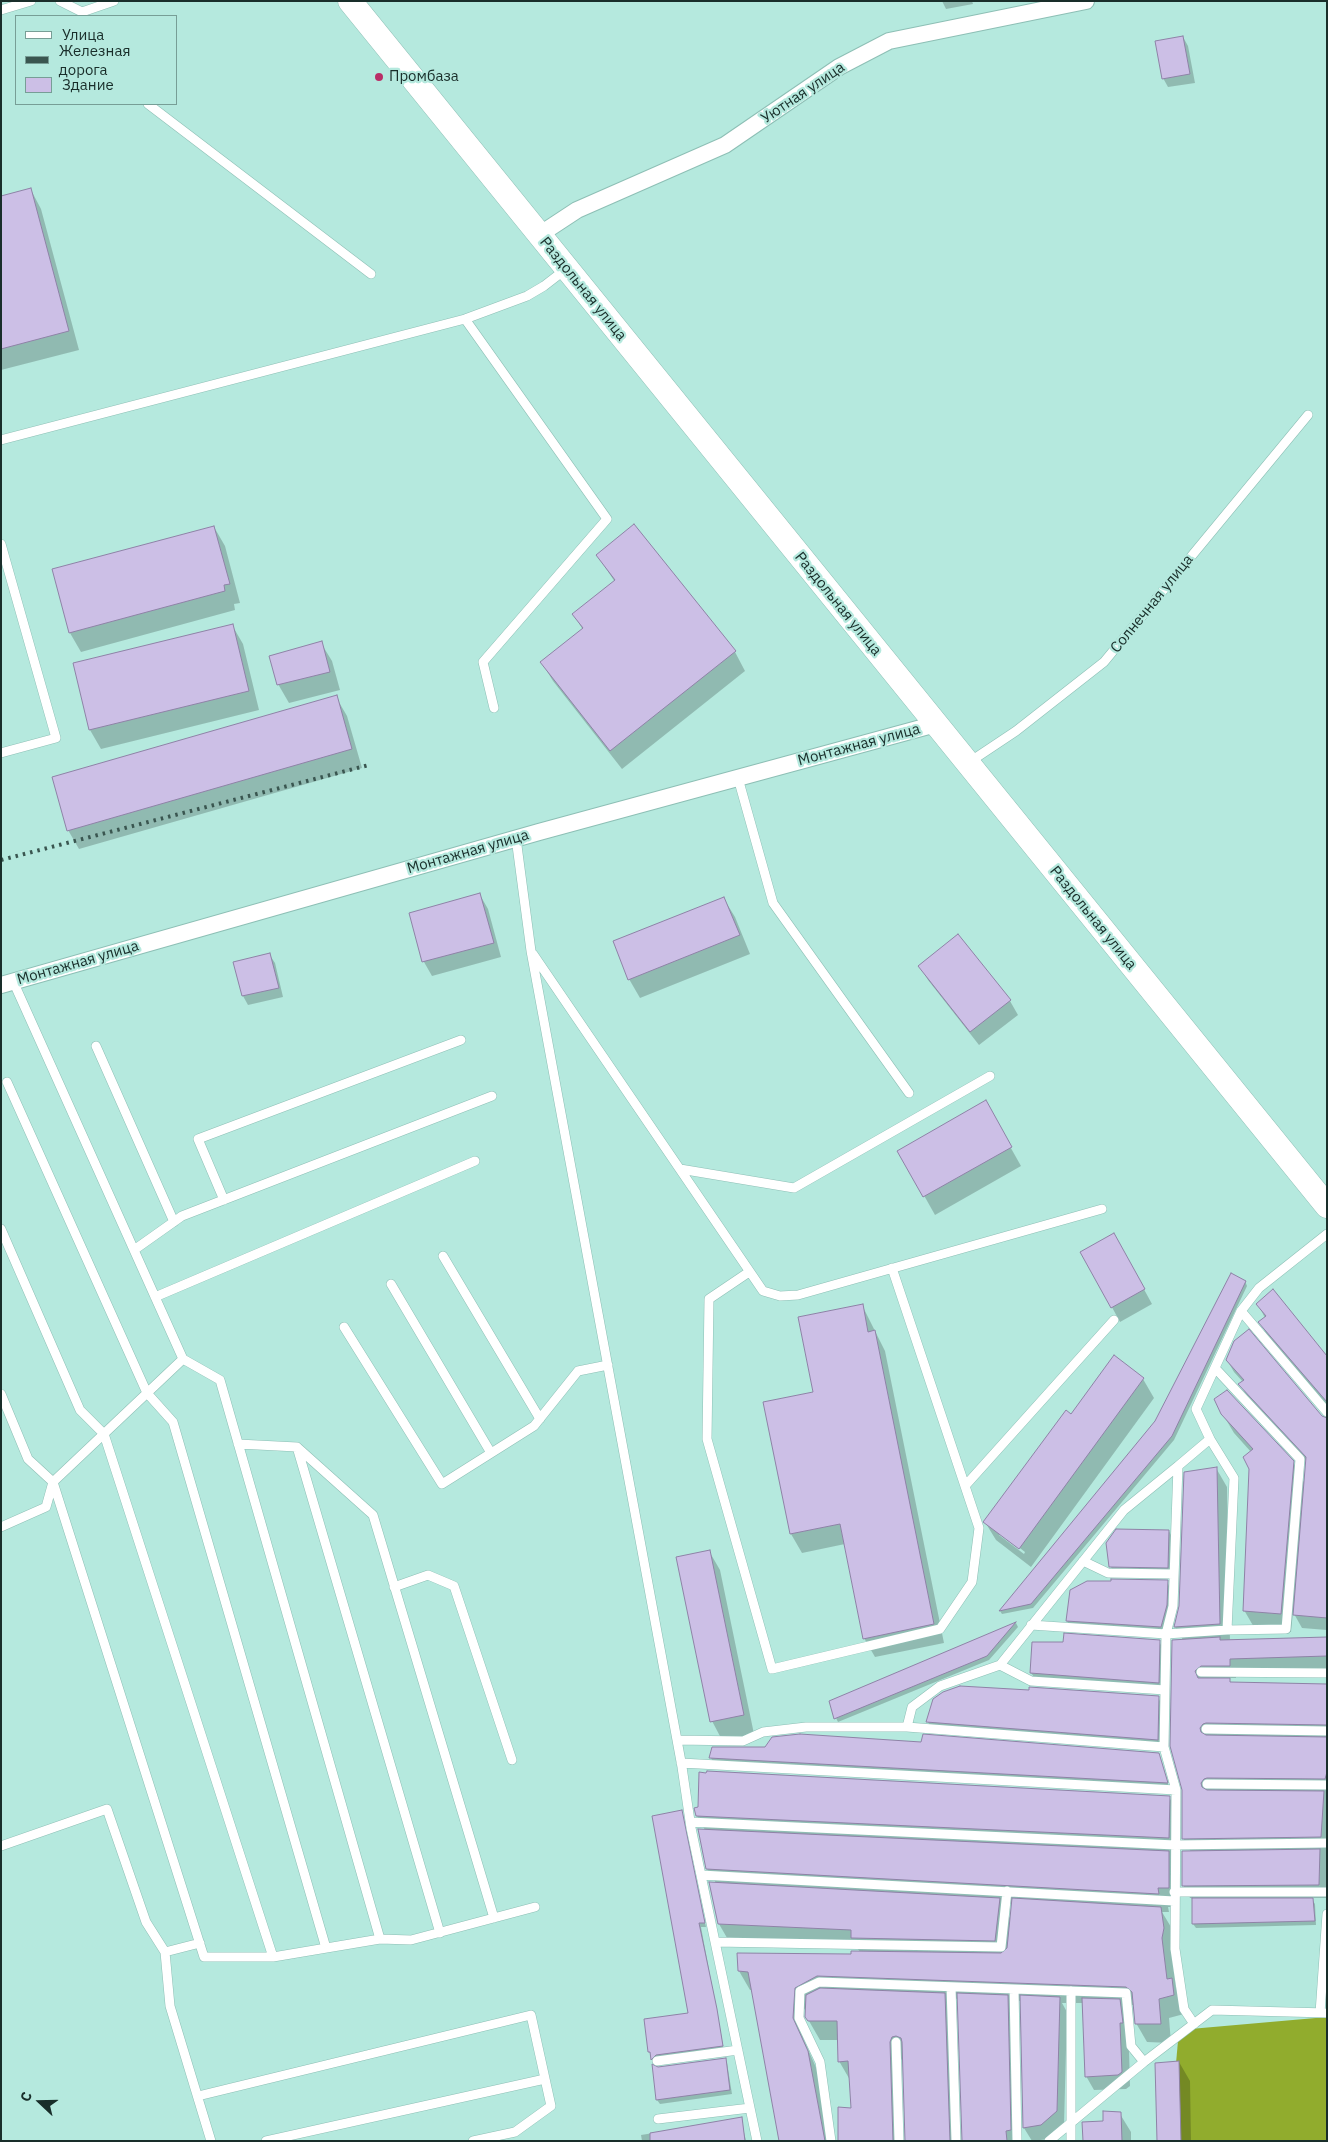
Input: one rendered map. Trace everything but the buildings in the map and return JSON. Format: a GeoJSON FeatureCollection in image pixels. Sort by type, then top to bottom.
{"type":"FeatureCollection","features":[{"type":"Feature","properties":{"kind":"main road","name":"Раздольная улица"},"geometry":{"type":"LineString","coordinates":[[350,1],[1327,1206]]}},
{"type":"Feature","properties":{"kind":"street","name":"Уютная улица"},"geometry":{"type":"LineString","coordinates":[[539,235],[576,210],[725,145],[839,67],[889,42],[1086,1]]}},
{"type":"Feature","properties":{"kind":"street","name":"Монтажная улица"},"geometry":{"type":"LineString","coordinates":[[7,983],[516,838],[936,724]]}},
{"type":"Feature","properties":{"kind":"lane"},"geometry":{"type":"LineString","coordinates":[[1,10],[31,1]]}},
{"type":"Feature","properties":{"kind":"lane"},"geometry":{"type":"LineString","coordinates":[[60,1],[82,14],[114,1]]}},
{"type":"Feature","properties":{"kind":"lane"},"geometry":{"type":"LineString","coordinates":[[149,105],[371,274]]}},
{"type":"Feature","properties":{"kind":"lane"},"geometry":{"type":"LineString","coordinates":[[1,440],[465,319],[527,296],[566,269]]}},
{"type":"Feature","properties":{"kind":"lane"},"geometry":{"type":"LineString","coordinates":[[465,319],[607,519],[483,662],[494,708]]}},
{"type":"Feature","properties":{"kind":"lane","name":"Солнечная улица"},"geometry":{"type":"LineString","coordinates":[[968,764],[1016,731],[1104,662],[1308,415]]}},
{"type":"Feature","properties":{"kind":"lane"},"geometry":{"type":"LineString","coordinates":[[1,544],[56,738],[1,753]]}},
{"type":"Feature","properties":{"kind":"lane"},"geometry":{"type":"LineString","coordinates":[[738,778],[773,903],[909,1093]]}},
{"type":"Feature","properties":{"kind":"lane"},"geometry":{"type":"LineString","coordinates":[[516,838],[531,951],[677,1740],[690,1822],[757,2141]]}},
{"type":"Feature","properties":{"kind":"lane"},"geometry":{"type":"LineString","coordinates":[[531,951],[763,1291],[780,1296],[798,1295],[1102,1209]]}},
{"type":"Feature","properties":{"kind":"lane"},"geometry":{"type":"LineString","coordinates":[[7,983],[134,1250],[183,1359],[220,1380],[380,1939]]}},
{"type":"Feature","properties":{"kind":"lane"},"geometry":{"type":"LineString","coordinates":[[224,1200],[198,1139],[461,1040]]}},
{"type":"Feature","properties":{"kind":"lane"},"geometry":{"type":"LineString","coordinates":[[96,1046],[174,1222]]}},
{"type":"Feature","properties":{"kind":"lane"},"geometry":{"type":"LineString","coordinates":[[680,1169],[794,1188],[990,1076]]}},
{"type":"Feature","properties":{"kind":"lane"},"geometry":{"type":"LineString","coordinates":[[6,1082],[147,1393],[173,1422],[326,1948]]}},
{"type":"Feature","properties":{"kind":"lane"},"geometry":{"type":"LineString","coordinates":[[134,1250],[182,1216],[492,1096]]}},
{"type":"Feature","properties":{"kind":"lane"},"geometry":{"type":"LineString","coordinates":[[155,1297],[475,1161]]}},
{"type":"Feature","properties":{"kind":"lane"},"geometry":{"type":"LineString","coordinates":[[1,1229],[80,1410],[104,1434],[273,1957]]}},
{"type":"Feature","properties":{"kind":"lane"},"geometry":{"type":"LineString","coordinates":[[1227,1630],[1234,1478],[1210,1439],[1196,1409],[1241,1311],[1259,1288],[1327,1234]]}},
{"type":"Feature","properties":{"kind":"lane"},"geometry":{"type":"LineString","coordinates":[[443,1256],[540,1419]]}},
{"type":"Feature","properties":{"kind":"lane"},"geometry":{"type":"LineString","coordinates":[[750,1272],[709,1299],[707,1439],[772,1669],[940,1629],[972,1582],[979,1528],[892,1268]]}},
{"type":"Feature","properties":{"kind":"lane"},"geometry":{"type":"LineString","coordinates":[[391,1284],[491,1453]]}},
{"type":"Feature","properties":{"kind":"lane"},"geometry":{"type":"LineString","coordinates":[[1241,1311],[1327,1412]]}},
{"type":"Feature","properties":{"kind":"lane"},"geometry":{"type":"LineString","coordinates":[[965,1486],[1114,1320]]}},
{"type":"Feature","properties":{"kind":"lane"},"geometry":{"type":"LineString","coordinates":[[344,1327],[442,1484],[534,1426],[578,1371],[608,1365]]}},
{"type":"Feature","properties":{"kind":"lane"},"geometry":{"type":"LineString","coordinates":[[1,1527],[46,1507],[53,1482],[183,1359]]}},
{"type":"Feature","properties":{"kind":"lane"},"geometry":{"type":"LineString","coordinates":[[1032,1625],[1166,1634],[1286,1629],[1300,1459],[1215,1368]]}},
{"type":"Feature","properties":{"kind":"lane"},"geometry":{"type":"LineString","coordinates":[[1,1394],[28,1459],[53,1482],[204,1957],[273,1957],[380,1939],[412,1940],[535,1907]]}},
{"type":"Feature","properties":{"kind":"lane"},"geometry":{"type":"LineString","coordinates":[[907,1727],[912,1707],[940,1686],[1000,1664],[1124,1510],[1210,1439]]}},
{"type":"Feature","properties":{"kind":"lane"},"geometry":{"type":"LineString","coordinates":[[238,1444],[297,1447],[372,1515],[494,1918]]}},
{"type":"Feature","properties":{"kind":"lane"},"geometry":{"type":"LineString","coordinates":[[297,1447],[440,1933]]}},
{"type":"Feature","properties":{"kind":"lane"},"geometry":{"type":"LineString","coordinates":[[1178,1466],[1173,1606],[1166,1634],[1164,1747],[1176,1790],[1175,1949],[1184,2009],[1194,2024]]}},
{"type":"Feature","properties":{"kind":"lane"},"geometry":{"type":"LineString","coordinates":[[1083,1561],[1108,1573],[1174,1574]]}},
{"type":"Feature","properties":{"kind":"lane"},"geometry":{"type":"LineString","coordinates":[[394,1587],[428,1575],[454,1586],[512,1760]]}},
{"type":"Feature","properties":{"kind":"lane"},"geometry":{"type":"LineString","coordinates":[[1000,1664],[1031,1681],[1165,1690]]}},
{"type":"Feature","properties":{"kind":"lane"},"geometry":{"type":"LineString","coordinates":[[1201,1672],[1327,1673]]}},
{"type":"Feature","properties":{"kind":"lane"},"geometry":{"type":"LineString","coordinates":[[677,1740],[743,1741],[763,1732],[806,1727],[907,1727],[1164,1747]]}},
{"type":"Feature","properties":{"kind":"lane"},"geometry":{"type":"LineString","coordinates":[[1206,1729],[1327,1731]]}},
{"type":"Feature","properties":{"kind":"lane"},"geometry":{"type":"LineString","coordinates":[[681,1762],[1176,1790]]}},
{"type":"Feature","properties":{"kind":"lane"},"geometry":{"type":"LineString","coordinates":[[1207,1784],[1327,1785]]}},
{"type":"Feature","properties":{"kind":"lane"},"geometry":{"type":"LineString","coordinates":[[1,1846],[107,1809],[146,1922],[164,1952],[170,2006],[212,2141]]}},
{"type":"Feature","properties":{"kind":"lane"},"geometry":{"type":"LineString","coordinates":[[690,1822],[1175,1845],[1327,1844]]}},
{"type":"Feature","properties":{"kind":"lane"},"geometry":{"type":"LineString","coordinates":[[701,1875],[1007,1891],[1174,1896],[1327,1892]]}},
{"type":"Feature","properties":{"kind":"lane"},"geometry":{"type":"LineString","coordinates":[[715,1942],[1001,1946],[1007,1891]]}},
{"type":"Feature","properties":{"kind":"lane"},"geometry":{"type":"LineString","coordinates":[[1049,2141],[1144,2062],[1212,2010],[1323,2013],[1327,1914]]}},
{"type":"Feature","properties":{"kind":"lane"},"geometry":{"type":"LineString","coordinates":[[164,1952],[200,1943]]}},
{"type":"Feature","properties":{"kind":"lane"},"geometry":{"type":"LineString","coordinates":[[831,2141],[820,2062],[799,2018],[800,1991],[819,1982],[1126,1992],[1131,2046],[1144,2062]]}},
{"type":"Feature","properties":{"kind":"lane"},"geometry":{"type":"LineString","coordinates":[[951,1987],[956,2141]]}},
{"type":"Feature","properties":{"kind":"lane"},"geometry":{"type":"LineString","coordinates":[[1014,1989],[1017,2141]]}},
{"type":"Feature","properties":{"kind":"lane"},"geometry":{"type":"LineString","coordinates":[[1071,1991],[1071,2141]]}},
{"type":"Feature","properties":{"kind":"lane"},"geometry":{"type":"LineString","coordinates":[[198,2096],[531,2015],[551,2106],[515,2132],[473,2141]]}},
{"type":"Feature","properties":{"kind":"lane"},"geometry":{"type":"LineString","coordinates":[[896,2042],[900,2141]]}},
{"type":"Feature","properties":{"kind":"lane"},"geometry":{"type":"LineString","coordinates":[[657,2060],[738,2050]]}},
{"type":"Feature","properties":{"kind":"lane"},"geometry":{"type":"LineString","coordinates":[[266,2141],[545,2079]]}},
{"type":"Feature","properties":{"kind":"lane"},"geometry":{"type":"LineString","coordinates":[[658,2119],[750,2108]]}},
{"type":"Feature","properties":{"kind":"green space"},"geometry":{"type":"Polygon","coordinates":[[[1327,2017],[1327,2141],[1169,2141],[1179,2030],[1327,2017]]]}},
{"type":"Feature","properties":{"kind":"railway"},"geometry":{"type":"LineString","coordinates":[[1,860],[369,765]]}},
{"type":"Feature","properties":{"kind":"place","name":"Промбаза"},"geometry":{"type":"Point","coordinates":[379,77]}}]}
